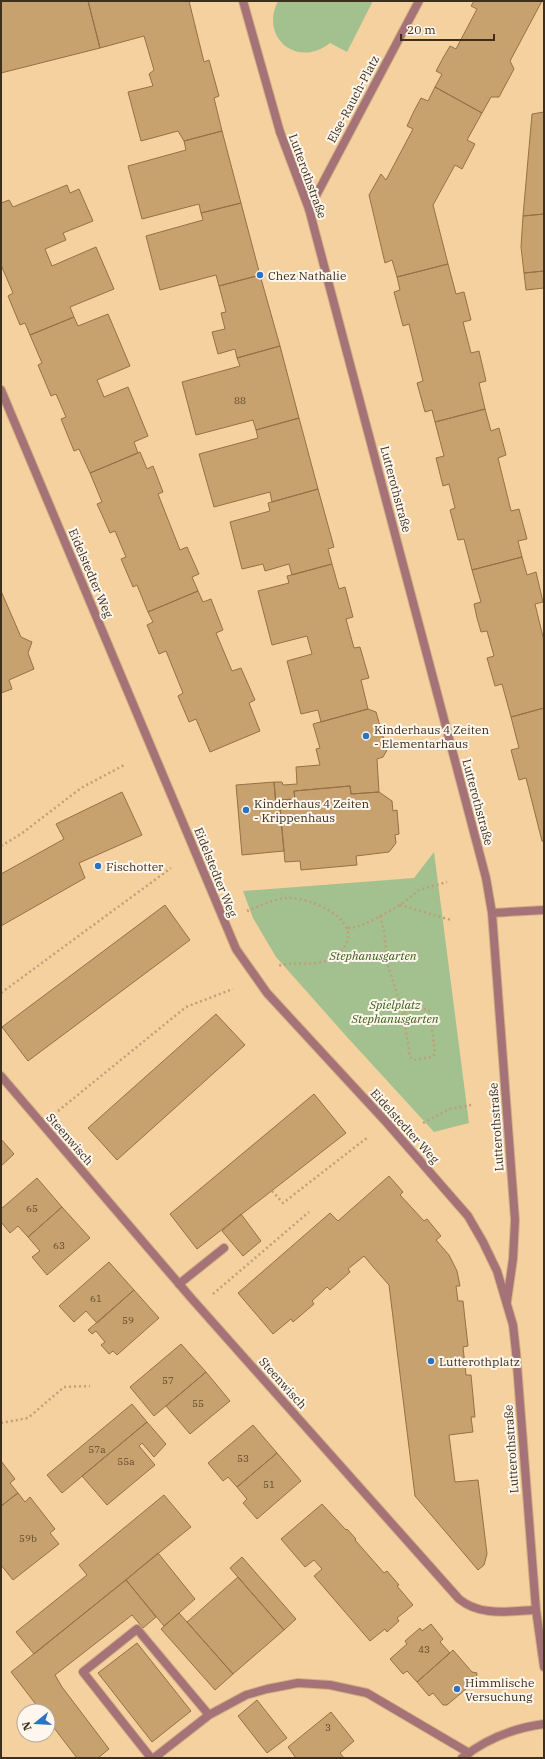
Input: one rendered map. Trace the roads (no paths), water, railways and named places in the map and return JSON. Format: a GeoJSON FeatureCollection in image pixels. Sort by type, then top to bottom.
{"type":"FeatureCollection","features":[{"type":"Feature","properties":{"kind":"street","name":"Lutterothstraße"},"geometry":{"type":"LineString","coordinates":[[243,1],[280,132],[309,209],[486,878],[492,913],[515,1220],[513,1259],[507,1301],[516,1352],[536,1610]]}},
{"type":"Feature","properties":{"kind":"street","name":"Else-Rauch-Platz"},"geometry":{"type":"LineString","coordinates":[[309,209],[419,1]]}},
{"type":"Feature","properties":{"kind":"street","name":"Eidelstedter Weg"},"geometry":{"type":"LineString","coordinates":[[1,390],[236,949],[267,993],[387,1123],[468,1216],[484,1242],[497,1271],[507,1301]]}},
{"type":"Feature","properties":{"kind":"street"},"geometry":{"type":"LineString","coordinates":[[492,913],[544,910]]}},
{"type":"Feature","properties":{"kind":"street","name":"Steenwisch"},"geometry":{"type":"LineString","coordinates":[[1,1076],[179,1284],[459,1599],[473,1609],[482,1612],[536,1610]]}},
{"type":"Feature","properties":{"kind":"street"},"geometry":{"type":"LineString","coordinates":[[179,1284],[224,1248]]}},
{"type":"Feature","properties":{"kind":"street"},"geometry":{"type":"LineString","coordinates":[[536,1610],[544,1667]]}},
{"type":"Feature","properties":{"kind":"street"},"geometry":{"type":"LineString","coordinates":[[151,1758],[83,1672],[137,1629],[209,1715]]}},
{"type":"Feature","properties":{"kind":"street"},"geometry":{"type":"LineString","coordinates":[[154,1758],[209,1715],[246,1695],[298,1683],[330,1685],[367,1693],[469,1752]]}},
{"type":"Feature","properties":{"kind":"street"},"geometry":{"type":"LineString","coordinates":[[462,1758],[469,1752],[503,1734],[544,1724]]}},
{"type":"Feature","properties":{"kind":"place","name":"Chez Nathalie"},"geometry":{"type":"Point","coordinates":[260,275]}},
{"type":"Feature","properties":{"kind":"place","name":"Kinderhaus 4 Zeiten - Elementarhaus"},"geometry":{"type":"Point","coordinates":[366,736]}},
{"type":"Feature","properties":{"kind":"place","name":"Kinderhaus 4 Zeiten - Krippenhaus"},"geometry":{"type":"Point","coordinates":[246,810]}},
{"type":"Feature","properties":{"kind":"place","name":"Fischotter"},"geometry":{"type":"Point","coordinates":[98,866]}},
{"type":"Feature","properties":{"kind":"place","name":"Lutterothplatz"},"geometry":{"type":"Point","coordinates":[431,1361]}},
{"type":"Feature","properties":{"kind":"place","name":"Himmlische Versuchung"},"geometry":{"type":"Point","coordinates":[457,1689]}},
{"type":"Feature","properties":{"kind":"park label","name":"Stephanusgarten"},"geometry":{"type":"Point","coordinates":[373,955]}},
{"type":"Feature","properties":{"kind":"park label","name":"Spielplatz Stephanusgarten"},"geometry":{"type":"Point","coordinates":[395,1011]}}]}
